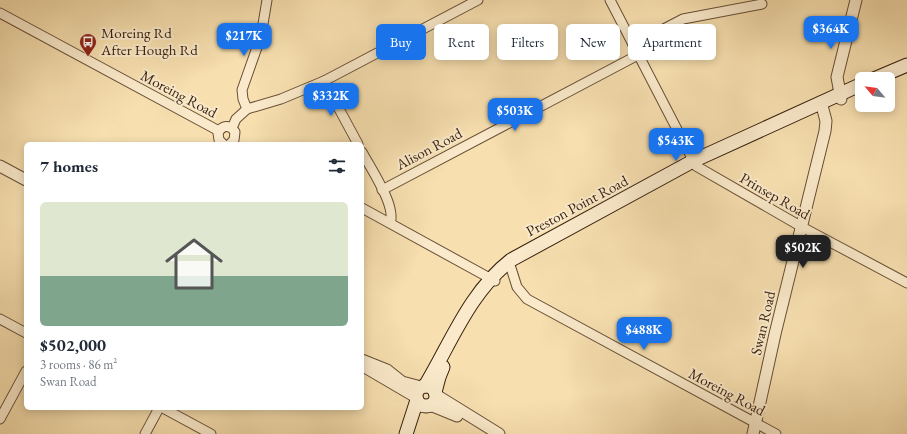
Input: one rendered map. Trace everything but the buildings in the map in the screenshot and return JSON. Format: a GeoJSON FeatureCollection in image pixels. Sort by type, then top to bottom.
{"type":"FeatureCollection","features":[{"type":"Feature","properties":{"kind":"main road"},"geometry":{"type":"LineString","coordinates":[[890,72],[907,65]]}},
{"type":"Feature","properties":{"kind":"main road"},"geometry":{"type":"LineString","coordinates":[[895,75],[907,70]]}},
{"type":"Feature","properties":{"kind":"main road","name":"Preston Point Road"},"geometry":{"type":"LineString","coordinates":[[406,434],[475,297],[519,255],[694,164],[822,106],[855,88]]}},
{"type":"Feature","properties":{"kind":"main road","name":"Preston Point Road"},"geometry":{"type":"LineString","coordinates":[[841,96],[855,92]]}},
{"type":"Feature","properties":{"kind":"main road","name":"Preston Point Road"},"geometry":{"type":"LineString","coordinates":[[492,280],[537,250],[694,164]]}},
{"type":"Feature","properties":{"kind":"main road","name":"Preston Point Road"},"geometry":{"type":"LineString","coordinates":[[412,434],[426,396]]}},
{"type":"Feature","properties":{"kind":"street"},"geometry":{"type":"LineString","coordinates":[[247,109],[243,99],[242,90],[261,36],[267,0]]}},
{"type":"Feature","properties":{"kind":"street"},"geometry":{"type":"LineString","coordinates":[[232,128],[236,119],[247,109],[281,99],[324,81],[478,0]]}},
{"type":"Feature","properties":{"kind":"street"},"geometry":{"type":"LineString","coordinates":[[610,0],[628,35]]}},
{"type":"Feature","properties":{"kind":"street"},"geometry":{"type":"LineString","coordinates":[[841,96],[837,77],[856,0]]}},
{"type":"Feature","properties":{"kind":"street"},"geometry":{"type":"LineString","coordinates":[[673,24],[683,19],[762,4]]}},
{"type":"Feature","properties":{"kind":"street","name":"Moreing Road"},"geometry":{"type":"LineString","coordinates":[[0,13],[219,131]]}},
{"type":"Feature","properties":{"kind":"street","name":"Alison Road"},"geometry":{"type":"LineString","coordinates":[[382,190],[629,60]]}},
{"type":"Feature","properties":{"kind":"street"},"geometry":{"type":"LineString","coordinates":[[641,60],[694,164]]}},
{"type":"Feature","properties":{"kind":"street"},"geometry":{"type":"LineString","coordinates":[[324,81],[357,142]]}},
{"type":"Feature","properties":{"kind":"street","name":"Swan Road"},"geometry":{"type":"LineString","coordinates":[[755,429],[775,334],[826,126],[822,106]]}},
{"type":"Feature","properties":{"kind":"street","name":"Moreing Road"},"geometry":{"type":"LineString","coordinates":[[226,142],[217,136],[223,127],[232,128],[235,132],[229,142]]}},
{"type":"Feature","properties":{"kind":"street"},"geometry":{"type":"LineString","coordinates":[[364,156],[388,201],[392,219],[390,223]]}},
{"type":"Feature","properties":{"kind":"street","name":"Prinsep Road"},"geometry":{"type":"LineString","coordinates":[[694,164],[802,228],[907,283]]}},
{"type":"Feature","properties":{"kind":"street"},"geometry":{"type":"LineString","coordinates":[[0,166],[24,179]]}},
{"type":"Feature","properties":{"kind":"street"},"geometry":{"type":"LineString","coordinates":[[364,209],[492,280]]}},
{"type":"Feature","properties":{"kind":"street","name":"Moreing Road"},"geometry":{"type":"LineString","coordinates":[[511,268],[517,287],[527,299],[755,429],[776,434]]}},
{"type":"Feature","properties":{"kind":"street"},"geometry":{"type":"LineString","coordinates":[[0,319],[24,332]]}},
{"type":"Feature","properties":{"kind":"street"},"geometry":{"type":"LineString","coordinates":[[364,361],[387,370],[402,382],[450,412],[475,427],[493,434]]}},
{"type":"Feature","properties":{"kind":"street"},"geometry":{"type":"LineString","coordinates":[[364,366],[426,396],[498,434]]}},
{"type":"Feature","properties":{"kind":"street"},"geometry":{"type":"LineString","coordinates":[[0,419],[24,375]]}},
{"type":"Feature","properties":{"kind":"street"},"geometry":{"type":"LineString","coordinates":[[145,434],[158,410]]}},
{"type":"Feature","properties":{"kind":"street"},"geometry":{"type":"LineString","coordinates":[[168,410],[211,434]]}},
{"type":"Feature","properties":{"kind":"place","name":"Moreing Rd After Hough Rd"},"geometry":{"type":"Point","coordinates":[88,57]}}]}
